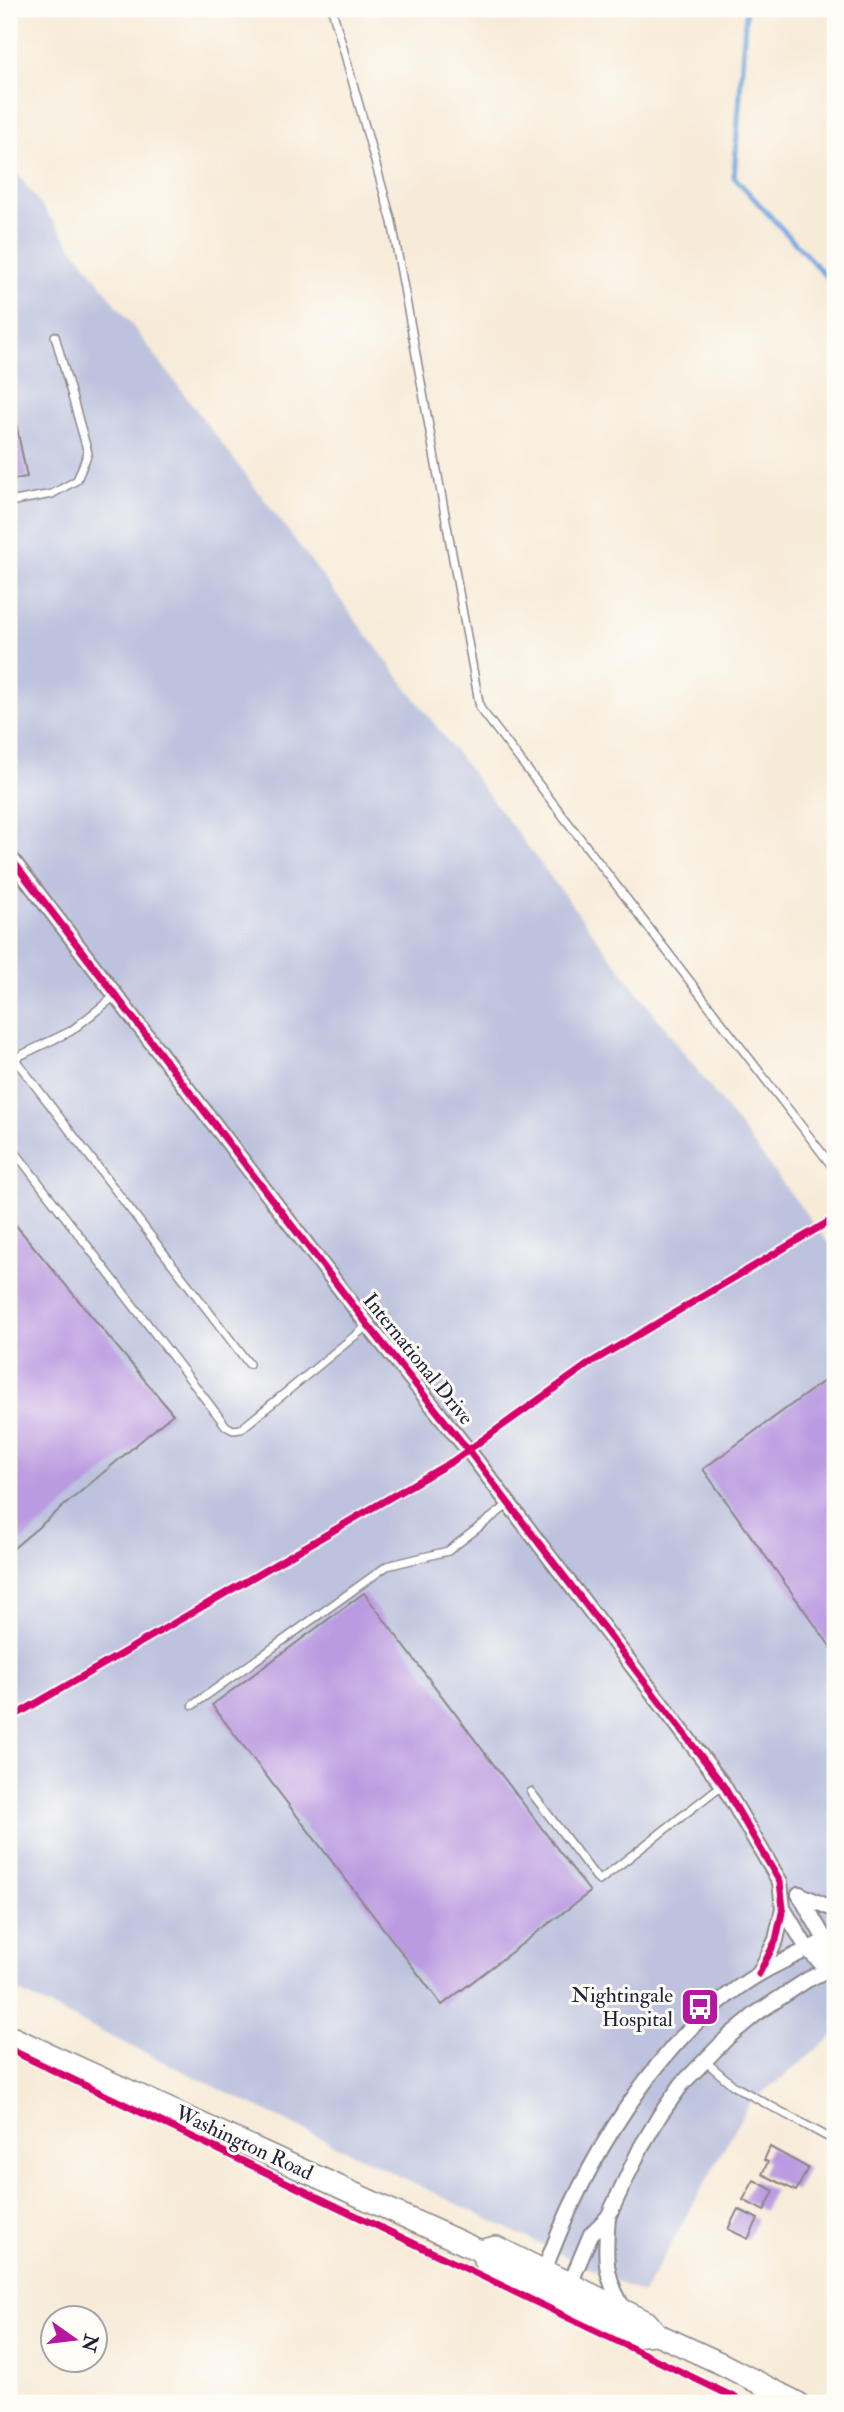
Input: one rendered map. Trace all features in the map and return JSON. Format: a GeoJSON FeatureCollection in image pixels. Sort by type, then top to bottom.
{"type":"FeatureCollection","features":[{"type":"Feature","properties":{"kind":"main road","name":"Washington Road"},"geometry":{"type":"LineString","coordinates":[[9,2036],[480,2251],[496,2247],[541,2280],[647,2322],[657,2334],[798,2403]]}},
{"type":"Feature","properties":{"kind":"main road","name":"Washington Road"},"geometry":{"type":"LineString","coordinates":[[567,2292],[632,2332],[641,2335],[657,2334]]}},
{"type":"Feature","properties":{"kind":"street","name":"International Drive"},"geometry":{"type":"LineString","coordinates":[[9,856],[368,1325],[509,1503],[723,1785],[780,1882],[783,1908],[776,1940],[759,1974]]}},
{"type":"Feature","properties":{"kind":"street","name":"International Drive"},"geometry":{"type":"LineString","coordinates":[[780,1882],[835,1910]]}},
{"type":"Feature","properties":{"kind":"street","name":"International Drive"},"geometry":{"type":"LineString","coordinates":[[799,1894],[831,1939],[832,1968]]}},
{"type":"Feature","properties":{"kind":"street","name":"International Drive"},"geometry":{"type":"LineString","coordinates":[[783,1908],[808,1950],[832,1968]]}},
{"type":"Feature","properties":{"kind":"street","name":"International Drive"},"geometry":{"type":"LineString","coordinates":[[541,2280],[601,2148],[663,2059],[733,1992],[759,1974],[831,1939]]}},
{"type":"Feature","properties":{"kind":"street"},"geometry":{"type":"LineString","coordinates":[[567,2292],[591,2234],[608,2217],[641,2147],[682,2084],[757,2013],[832,1968]]}},
{"type":"Feature","properties":{"kind":"street"},"geometry":{"type":"LineString","coordinates":[[608,2217],[606,2266],[611,2284],[626,2312]]}},
{"type":"Feature","properties":{"kind":"lane"},"geometry":{"type":"LineString","coordinates":[[332,9],[392,222],[480,708],[835,1170]]}},
{"type":"Feature","properties":{"kind":"lane"},"geometry":{"type":"LineString","coordinates":[[9,502],[52,494],[77,480],[88,453],[55,336]]}},
{"type":"Feature","properties":{"kind":"lane"},"geometry":{"type":"LineString","coordinates":[[115,996],[71,1031],[11,1060],[249,1364]]}},
{"type":"Feature","properties":{"kind":"lane"},"geometry":{"type":"LineString","coordinates":[[9,1144],[226,1426],[233,1430],[241,1429],[249,1423],[368,1325]]}},
{"type":"Feature","properties":{"kind":"lane"},"geometry":{"type":"LineString","coordinates":[[193,1705],[387,1566],[448,1551],[509,1503]]}},
{"type":"Feature","properties":{"kind":"lane"},"geometry":{"type":"LineString","coordinates":[[531,1792],[599,1881],[723,1785]]}},
{"type":"Feature","properties":{"kind":"lane"},"geometry":{"type":"LineString","coordinates":[[705,2060],[734,2086],[835,2141]]}},
{"type":"Feature","properties":{"kind":"shaded area"},"geometry":{"type":"Polygon","coordinates":[[[9,163],[835,1252],[835,2035],[749,2104],[643,2294],[9,1987],[9,163]]]}},
{"type":"Feature","properties":{"kind":"building"},"geometry":{"type":"Polygon","coordinates":[[[9,389],[27,477],[9,480],[9,389]]]}},
{"type":"Feature","properties":{"kind":"building"},"geometry":{"type":"Polygon","coordinates":[[[9,1217],[173,1414],[9,1552],[9,1217]]]}},
{"type":"Feature","properties":{"kind":"building"},"geometry":{"type":"Polygon","coordinates":[[[835,1373],[835,1653],[703,1469],[835,1373]]]}},
{"type":"Feature","properties":{"kind":"building"},"geometry":{"type":"Polygon","coordinates":[[[364,1593],[590,1892],[442,2005],[212,1705],[364,1593]]]}},
{"type":"Feature","properties":{"kind":"building"},"geometry":{"type":"Polygon","coordinates":[[[770,2147],[808,2168],[796,2191],[762,2174],[768,2162],[764,2160],[770,2147]]]}},
{"type":"Feature","properties":{"kind":"building"},"geometry":{"type":"Polygon","coordinates":[[[754,2180],[774,2191],[764,2211],[743,2200],[754,2180]]]}},
{"type":"Feature","properties":{"kind":"building"},"geometry":{"type":"Polygon","coordinates":[[[738,2209],[758,2219],[748,2239],[728,2229],[738,2209]]]}},
{"type":"Feature","properties":{"kind":"waterway"},"geometry":{"type":"LineString","coordinates":[[746,9],[734,177],[835,286]]}},
{"type":"Feature","properties":{"kind":"cycle path"},"geometry":{"type":"LineString","coordinates":[[9,856],[723,1785],[780,1882],[783,1908],[776,1940],[759,1974]]}},
{"type":"Feature","properties":{"kind":"cycle path"},"geometry":{"type":"LineString","coordinates":[[9,1719],[453,1461],[590,1363],[835,1218]]}},
{"type":"Feature","properties":{"kind":"cycle path"},"geometry":{"type":"LineString","coordinates":[[9,2049],[746,2403]]}},
{"type":"Feature","properties":{"kind":"place","name":"Nightingale Hospital"},"geometry":{"type":"Point","coordinates":[700,2007]}}]}
